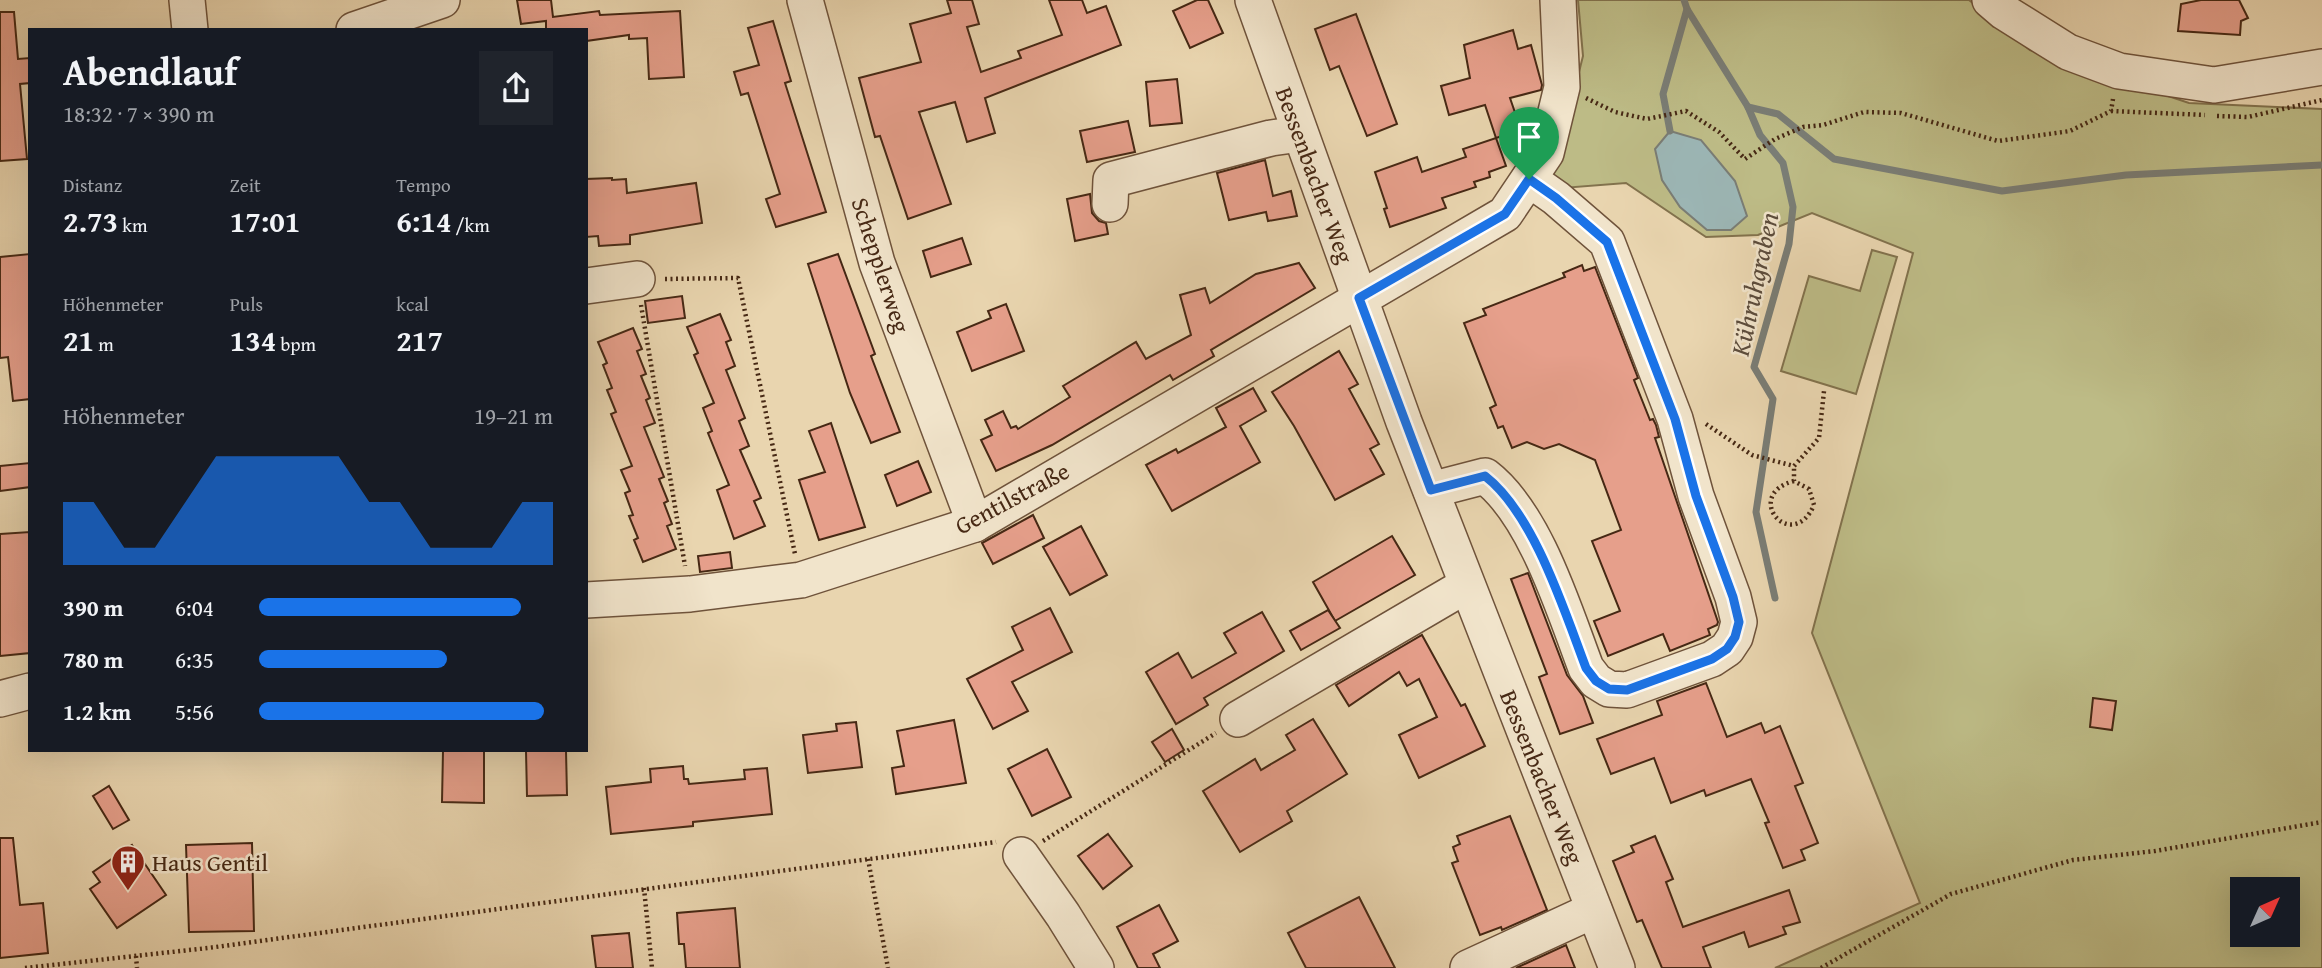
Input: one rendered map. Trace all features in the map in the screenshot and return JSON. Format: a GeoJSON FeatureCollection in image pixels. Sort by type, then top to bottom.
{"type":"FeatureCollection","features":[{"type":"Feature","properties":{"kind":"street"},"geometry":{"type":"LineString","coordinates":[[187,0],[190,28]]}},
{"type":"Feature","properties":{"kind":"street"},"geometry":{"type":"LineString","coordinates":[[360,28],[442,0]]}},
{"type":"Feature","properties":{"kind":"street","name":"Schepplerweg"},"geometry":{"type":"LineString","coordinates":[[805,0],[877,263],[975,524]]}},
{"type":"Feature","properties":{"kind":"street","name":"Bessenbacher Weg"},"geometry":{"type":"LineString","coordinates":[[1253,0],[1465,586],[1617,968]]}},
{"type":"Feature","properties":{"kind":"street","name":"Gentilstraße"},"geometry":{"type":"LineString","coordinates":[[588,600],[690,594],[800,580],[975,524],[1505,214],[1546,153],[1562,87],[1558,0]]}},
{"type":"Feature","properties":{"kind":"street"},"geometry":{"type":"LineString","coordinates":[[1990,0],[2004,12],[2068,52],[2119,71],[2214,85],[2322,67]]}},
{"type":"Feature","properties":{"kind":"street"},"geometry":{"type":"LineString","coordinates":[[1110,204],[1111,180],[1271,138],[1300,134]]}},
{"type":"Feature","properties":{"kind":"street"},"geometry":{"type":"LineString","coordinates":[[1431,490],[1485,476],[1498,486],[1546,565],[1586,668],[1596,681],[1609,689],[1627,690],[1712,659],[1727,649],[1735,637],[1739,622],[1733,597],[1696,496],[1675,419],[1607,242],[1556,198],[1529,179]]}},
{"type":"Feature","properties":{"kind":"street"},"geometry":{"type":"LineString","coordinates":[[588,286],[639,293]]}},
{"type":"Feature","properties":{"kind":"street"},"geometry":{"type":"LineString","coordinates":[[1238,719],[1465,586]]}},
{"type":"Feature","properties":{"kind":"street"},"geometry":{"type":"LineString","coordinates":[[0,699],[28,692]]}},
{"type":"Feature","properties":{"kind":"street"},"geometry":{"type":"LineString","coordinates":[[1021,855],[1096,968]]}},
{"type":"Feature","properties":{"kind":"street"},"geometry":{"type":"LineString","coordinates":[[1468,968],[1594,909]]}},
{"type":"Feature","properties":{"kind":"path"},"geometry":{"type":"LineString","coordinates":[[1562,87],[1615,112],[1647,119],[1686,111],[1718,132],[1745,159],[1764,149],[1775,139],[1802,127],[1823,125],[1864,112],[1901,113],[1998,141],[2070,131],[2111,111],[2119,71]]}},
{"type":"Feature","properties":{"kind":"path"},"geometry":{"type":"LineString","coordinates":[[690,594],[639,293],[738,278],[800,580]]}},
{"type":"Feature","properties":{"kind":"path"},"geometry":{"type":"LineString","coordinates":[[1794,481],[1794,466],[1819,438],[1824,391]]}},
{"type":"Feature","properties":{"kind":"path"},"geometry":{"type":"LineString","coordinates":[[1675,419],[1700,420],[1752,455],[1794,466]]}},
{"type":"Feature","properties":{"kind":"path"},"geometry":{"type":"LineString","coordinates":[[1794,481],[1808,489],[1814,505],[1808,519],[1795,525],[1780,522],[1771,511],[1770,497],[1779,485],[1794,481]]}},
{"type":"Feature","properties":{"kind":"path"},"geometry":{"type":"LineString","coordinates":[[25,968],[208,948],[1000,842],[1021,855],[1238,719]]}},
{"type":"Feature","properties":{"kind":"path"},"geometry":{"type":"LineString","coordinates":[[1821,968],[1951,894],[2073,860],[2155,851],[2322,822]]}},
{"type":"Feature","properties":{"kind":"path"},"geometry":{"type":"LineString","coordinates":[[868,859],[888,968]]}},
{"type":"Feature","properties":{"kind":"path"},"geometry":{"type":"LineString","coordinates":[[644,888],[652,968]]}},
{"type":"Feature","properties":{"kind":"path"},"geometry":{"type":"LineString","coordinates":[[136,956],[138,968]]}},
{"type":"Feature","properties":{"kind":"shaded area"},"geometry":{"type":"Polygon","coordinates":[[[1578,0],[1969,0],[2030,50],[2189,103],[2322,109],[2322,968],[1775,968],[1920,903],[1812,633],[1913,253],[1812,213],[1758,235],[1706,237],[1626,183],[1550,189],[1583,56],[1578,0]]]}},
{"type":"Feature","properties":{"kind":"shaded area"},"geometry":{"type":"Polygon","coordinates":[[[1872,250],[1897,257],[1856,394],[1781,371],[1809,276],[1860,291],[1872,250]]]}},
{"type":"Feature","properties":{"kind":"water"},"geometry":{"type":"Polygon","coordinates":[[[1670,131],[1701,140],[1735,181],[1747,216],[1731,230],[1707,230],[1680,207],[1662,180],[1655,149],[1670,131]]]}},
{"type":"Feature","properties":{"kind":"building"},"geometry":{"type":"Polygon","coordinates":[[[517,0],[551,0],[553,17],[599,11],[600,15],[680,11],[684,77],[649,79],[647,38],[629,39],[629,35],[588,41],[588,28],[546,28],[546,21],[521,24],[517,0]]]}},
{"type":"Feature","properties":{"kind":"building"},"geometry":{"type":"Polygon","coordinates":[[[947,0],[972,0],[979,24],[967,27],[981,72],[1021,58],[1018,51],[1062,35],[1049,0],[1082,0],[1087,13],[1106,6],[1121,45],[985,98],[995,133],[967,142],[955,102],[919,112],[951,204],[908,219],[880,136],[875,137],[859,78],[921,62],[910,24],[951,13],[947,0]]]}},
{"type":"Feature","properties":{"kind":"building"},"geometry":{"type":"Polygon","coordinates":[[[1197,0],[1208,0],[1223,33],[1190,48],[1173,11],[1197,0]]]}},
{"type":"Feature","properties":{"kind":"building"},"geometry":{"type":"Polygon","coordinates":[[[2201,0],[2239,0],[2248,18],[2241,21],[2240,35],[2178,31],[2181,4],[2201,0]]]}},
{"type":"Feature","properties":{"kind":"building"},"geometry":{"type":"Polygon","coordinates":[[[0,12],[14,12],[18,59],[28,58],[28,83],[20,84],[27,159],[0,161],[0,12]]]}},
{"type":"Feature","properties":{"kind":"building"},"geometry":{"type":"Polygon","coordinates":[[[1356,14],[1397,124],[1367,136],[1339,66],[1330,70],[1315,29],[1356,14]]]}},
{"type":"Feature","properties":{"kind":"building"},"geometry":{"type":"Polygon","coordinates":[[[773,21],[791,81],[785,83],[826,212],[776,227],[766,199],[780,194],[748,93],[741,95],[734,72],[759,65],[748,28],[773,21]]]}},
{"type":"Feature","properties":{"kind":"building"},"geometry":{"type":"Polygon","coordinates":[[[1513,30],[1518,49],[1531,45],[1542,85],[1541,90],[1510,98],[1521,130],[1496,138],[1485,105],[1449,115],[1441,86],[1470,78],[1464,45],[1513,30]]]}},
{"type":"Feature","properties":{"kind":"building"},"geometry":{"type":"Polygon","coordinates":[[[1177,79],[1182,123],[1150,126],[1146,82],[1177,79]]]}},
{"type":"Feature","properties":{"kind":"building"},"geometry":{"type":"Polygon","coordinates":[[[1128,121],[1135,152],[1087,162],[1080,131],[1128,121]]]}},
{"type":"Feature","properties":{"kind":"building"},"geometry":{"type":"Polygon","coordinates":[[[1496,138],[1506,166],[1489,172],[1490,177],[1474,182],[1476,187],[1442,198],[1446,208],[1390,227],[1384,209],[1387,208],[1375,172],[1417,157],[1422,172],[1466,157],[1463,149],[1496,138]]]}},
{"type":"Feature","properties":{"kind":"building"},"geometry":{"type":"Polygon","coordinates":[[[1265,160],[1273,196],[1291,191],[1297,216],[1268,221],[1266,212],[1229,220],[1217,173],[1265,160]]]}},
{"type":"Feature","properties":{"kind":"building"},"geometry":{"type":"Polygon","coordinates":[[[588,179],[626,179],[627,193],[696,183],[702,223],[630,235],[630,244],[599,246],[598,236],[588,237],[588,179]]]}},
{"type":"Feature","properties":{"kind":"building"},"geometry":{"type":"Polygon","coordinates":[[[1090,194],[1092,213],[1099,221],[1106,223],[1108,234],[1075,241],[1067,199],[1090,194]]]}},
{"type":"Feature","properties":{"kind":"building"},"geometry":{"type":"Polygon","coordinates":[[[962,238],[971,264],[931,277],[923,251],[962,238]]]}},
{"type":"Feature","properties":{"kind":"building"},"geometry":{"type":"Polygon","coordinates":[[[28,254],[28,399],[13,401],[8,357],[0,358],[0,257],[28,254]]]}},
{"type":"Feature","properties":{"kind":"building"},"geometry":{"type":"Polygon","coordinates":[[[838,254],[875,354],[871,356],[900,432],[871,443],[850,393],[808,264],[838,254]]]}},
{"type":"Feature","properties":{"kind":"building"},"geometry":{"type":"Polygon","coordinates":[[[1299,263],[1315,288],[1211,350],[1214,356],[1173,380],[1170,375],[1052,445],[996,471],[981,440],[992,435],[985,420],[1003,411],[1011,428],[1016,426],[1018,429],[1070,397],[1063,386],[1136,342],[1146,359],[1191,335],[1180,295],[1205,288],[1210,303],[1256,274],[1299,263]]]}},
{"type":"Feature","properties":{"kind":"building"},"geometry":{"type":"Polygon","coordinates":[[[1582,265],[1584,271],[1595,267],[1638,378],[1634,380],[1650,420],[1653,419],[1656,425],[1659,437],[1655,438],[1718,622],[1708,629],[1710,635],[1670,651],[1663,634],[1608,656],[1594,621],[1620,611],[1592,541],[1621,530],[1595,460],[1559,444],[1544,449],[1527,442],[1512,448],[1503,426],[1498,428],[1490,408],[1496,405],[1464,323],[1486,315],[1483,309],[1565,277],[1563,273],[1582,265]]]}},
{"type":"Feature","properties":{"kind":"building"},"geometry":{"type":"Polygon","coordinates":[[[682,296],[685,318],[648,323],[645,301],[682,296]]]}},
{"type":"Feature","properties":{"kind":"building"},"geometry":{"type":"Polygon","coordinates":[[[1006,304],[1024,351],[972,371],[957,332],[991,318],[988,311],[1006,304]]]}},
{"type":"Feature","properties":{"kind":"building"},"geometry":{"type":"Polygon","coordinates":[[[720,314],[731,340],[726,342],[735,366],[726,370],[745,418],[739,421],[749,446],[740,450],[761,498],[754,501],[765,526],[734,539],[717,490],[729,485],[708,433],[712,431],[703,408],[714,403],[694,355],[698,353],[687,327],[720,314]]]}},
{"type":"Feature","properties":{"kind":"building"},"geometry":{"type":"Polygon","coordinates":[[[633,328],[642,349],[637,351],[646,374],[641,376],[650,398],[646,400],[655,423],[644,427],[664,477],[659,479],[668,501],[664,503],[672,524],[667,526],[676,549],[643,562],[634,540],[638,538],[629,516],[633,515],[625,493],[630,491],[621,470],[632,466],[611,414],[616,412],[607,390],[612,388],[603,365],[607,363],[598,342],[633,328]]]}},
{"type":"Feature","properties":{"kind":"building"},"geometry":{"type":"Polygon","coordinates":[[[1339,351],[1358,384],[1349,389],[1379,444],[1370,449],[1384,474],[1335,500],[1272,392],[1339,351]]]}},
{"type":"Feature","properties":{"kind":"building"},"geometry":{"type":"Polygon","coordinates":[[[1253,388],[1266,411],[1240,426],[1260,462],[1172,511],[1146,465],[1176,449],[1178,453],[1226,427],[1216,408],[1253,388]]]}},
{"type":"Feature","properties":{"kind":"building"},"geometry":{"type":"Polygon","coordinates":[[[831,423],[865,527],[819,540],[799,480],[825,472],[809,431],[831,423]]]}},
{"type":"Feature","properties":{"kind":"building"},"geometry":{"type":"Polygon","coordinates":[[[918,461],[931,492],[897,506],[885,475],[918,461]]]}},
{"type":"Feature","properties":{"kind":"building"},"geometry":{"type":"Polygon","coordinates":[[[28,463],[28,487],[0,491],[0,466],[28,463]]]}},
{"type":"Feature","properties":{"kind":"building"},"geometry":{"type":"Polygon","coordinates":[[[1033,515],[1044,538],[993,564],[982,543],[1033,515]]]}},
{"type":"Feature","properties":{"kind":"building"},"geometry":{"type":"Polygon","coordinates":[[[1081,526],[1107,575],[1070,595],[1043,547],[1081,526]]]}},
{"type":"Feature","properties":{"kind":"building"},"geometry":{"type":"Polygon","coordinates":[[[28,532],[28,653],[0,656],[0,534],[28,532]]]}},
{"type":"Feature","properties":{"kind":"building"},"geometry":{"type":"Polygon","coordinates":[[[1392,536],[1415,575],[1335,621],[1313,582],[1392,536]]]}},
{"type":"Feature","properties":{"kind":"building"},"geometry":{"type":"Polygon","coordinates":[[[730,552],[732,568],[700,572],[698,556],[730,552]]]}},
{"type":"Feature","properties":{"kind":"building"},"geometry":{"type":"Polygon","coordinates":[[[1528,573],[1567,675],[1583,696],[1593,723],[1560,734],[1539,677],[1547,674],[1511,579],[1528,573]]]}},
{"type":"Feature","properties":{"kind":"building"},"geometry":{"type":"Polygon","coordinates":[[[1050,608],[1072,652],[1012,682],[1028,711],[993,729],[967,679],[1023,650],[1012,627],[1050,608]]]}},
{"type":"Feature","properties":{"kind":"building"},"geometry":{"type":"Polygon","coordinates":[[[1328,610],[1340,628],[1301,650],[1290,631],[1328,610]]]}},
{"type":"Feature","properties":{"kind":"building"},"geometry":{"type":"Polygon","coordinates":[[[1262,612],[1284,651],[1204,698],[1208,705],[1176,724],[1146,672],[1178,653],[1192,678],[1236,653],[1224,633],[1262,612]]]}},
{"type":"Feature","properties":{"kind":"building"},"geometry":{"type":"Polygon","coordinates":[[[1422,635],[1461,706],[1465,704],[1485,746],[1419,778],[1399,735],[1437,717],[1419,679],[1407,686],[1399,672],[1349,706],[1336,685],[1422,635]]]}},
{"type":"Feature","properties":{"kind":"building"},"geometry":{"type":"Polygon","coordinates":[[[1706,683],[1727,737],[1761,723],[1765,733],[1780,726],[1803,783],[1795,786],[1818,843],[1801,850],[1805,860],[1783,868],[1765,823],[1769,822],[1751,779],[1706,796],[1704,790],[1671,803],[1654,758],[1611,774],[1597,739],[1662,715],[1657,701],[1706,683]]]}},
{"type":"Feature","properties":{"kind":"building"},"geometry":{"type":"Polygon","coordinates":[[[2093,698],[2116,701],[2112,730],[2090,727],[2093,698]]]}},
{"type":"Feature","properties":{"kind":"building"},"geometry":{"type":"Polygon","coordinates":[[[1313,719],[1347,774],[1287,811],[1292,821],[1240,852],[1203,791],[1255,759],[1261,770],[1295,750],[1286,735],[1313,719]]]}},
{"type":"Feature","properties":{"kind":"building"},"geometry":{"type":"Polygon","coordinates":[[[954,720],[966,783],[896,794],[892,768],[904,766],[897,731],[954,720]]]}},
{"type":"Feature","properties":{"kind":"building"},"geometry":{"type":"Polygon","coordinates":[[[856,722],[862,767],[808,773],[803,735],[837,731],[836,724],[856,722]]]}},
{"type":"Feature","properties":{"kind":"building"},"geometry":{"type":"Polygon","coordinates":[[[1172,729],[1184,750],[1165,762],[1152,742],[1172,729]]]}},
{"type":"Feature","properties":{"kind":"building"},"geometry":{"type":"Polygon","coordinates":[[[1047,749],[1071,797],[1032,816],[1008,769],[1047,749]]]}},
{"type":"Feature","properties":{"kind":"building"},"geometry":{"type":"Polygon","coordinates":[[[443,752],[484,752],[484,803],[442,802],[443,752]]]}},
{"type":"Feature","properties":{"kind":"building"},"geometry":{"type":"Polygon","coordinates":[[[526,752],[566,752],[567,795],[527,796],[526,752]]]}},
{"type":"Feature","properties":{"kind":"building"},"geometry":{"type":"Polygon","coordinates":[[[683,766],[684,779],[688,779],[689,784],[745,779],[744,770],[767,768],[772,814],[693,822],[693,826],[611,834],[606,787],[651,782],[650,769],[683,766]]]}},
{"type":"Feature","properties":{"kind":"building"},"geometry":{"type":"Polygon","coordinates":[[[109,786],[129,820],[113,829],[93,796],[109,786]]]}},
{"type":"Feature","properties":{"kind":"building"},"geometry":{"type":"Polygon","coordinates":[[[1510,816],[1547,910],[1502,930],[1501,927],[1480,935],[1452,863],[1458,861],[1453,847],[1460,844],[1457,836],[1510,816]]]}},
{"type":"Feature","properties":{"kind":"building"},"geometry":{"type":"Polygon","coordinates":[[[1108,834],[1132,866],[1103,889],[1078,856],[1108,834]]]}},
{"type":"Feature","properties":{"kind":"building"},"geometry":{"type":"Polygon","coordinates":[[[1655,836],[1673,879],[1666,882],[1683,927],[1789,890],[1800,922],[1783,927],[1786,934],[1749,947],[1744,932],[1703,947],[1711,968],[1662,968],[1642,920],[1637,922],[1613,861],[1634,852],[1631,846],[1655,836]]]}},
{"type":"Feature","properties":{"kind":"building"},"geometry":{"type":"Polygon","coordinates":[[[0,838],[13,838],[20,905],[43,903],[48,953],[0,958],[0,838]]]}},
{"type":"Feature","properties":{"kind":"building"},"geometry":{"type":"Polygon","coordinates":[[[252,843],[254,931],[189,932],[186,845],[252,843]]]}},
{"type":"Feature","properties":{"kind":"building","name":"Haus Gentil"},"geometry":{"type":"Polygon","coordinates":[[[132,845],[166,895],[117,928],[90,889],[100,882],[93,872],[132,845]]]}},
{"type":"Feature","properties":{"kind":"building"},"geometry":{"type":"Polygon","coordinates":[[[1359,897],[1395,968],[1306,968],[1288,933],[1359,897]]]}},
{"type":"Feature","properties":{"kind":"building"},"geometry":{"type":"Polygon","coordinates":[[[1159,905],[1178,941],[1153,954],[1160,968],[1138,968],[1117,927],[1159,905]]]}},
{"type":"Feature","properties":{"kind":"building"},"geometry":{"type":"Polygon","coordinates":[[[735,908],[740,968],[686,968],[684,944],[679,944],[677,913],[735,908]]]}},
{"type":"Feature","properties":{"kind":"building"},"geometry":{"type":"Polygon","coordinates":[[[629,933],[633,968],[596,968],[592,936],[629,933]]]}},
{"type":"Feature","properties":{"kind":"building"},"geometry":{"type":"Polygon","coordinates":[[[1566,945],[1575,968],[1516,968],[1566,945]]]}},
{"type":"Feature","properties":{"kind":"waterway","name":"Kühruhgraben"},"geometry":{"type":"LineString","coordinates":[[1684,0],[1748,107],[1760,135],[1783,163],[1793,207],[1789,244],[1754,367],[1773,399],[1756,512],[1775,598]]}},
{"type":"Feature","properties":{"kind":"waterway"},"geometry":{"type":"LineString","coordinates":[[1670,131],[1663,94],[1687,9]]}},
{"type":"Feature","properties":{"kind":"waterway"},"geometry":{"type":"LineString","coordinates":[[1748,107],[1778,114],[1834,159],[2002,191],[2126,175],[2322,165]]}},
{"type":"Feature","properties":{"kind":"place","name":"Haus Gentil"},"geometry":{"type":"Point","coordinates":[128,892]}},
{"type":"Feature","properties":{"kind":"route"},"geometry":{"type":"LineString","coordinates":[[1529,179],[1556,198],[1607,242],[1675,419],[1696,496],[1733,597],[1739,622],[1735,637],[1727,649],[1712,659],[1627,690],[1609,689],[1596,681],[1586,668],[1546,565],[1498,486],[1485,476],[1431,490],[1359,298],[1505,214],[1529,179]]}}]}
